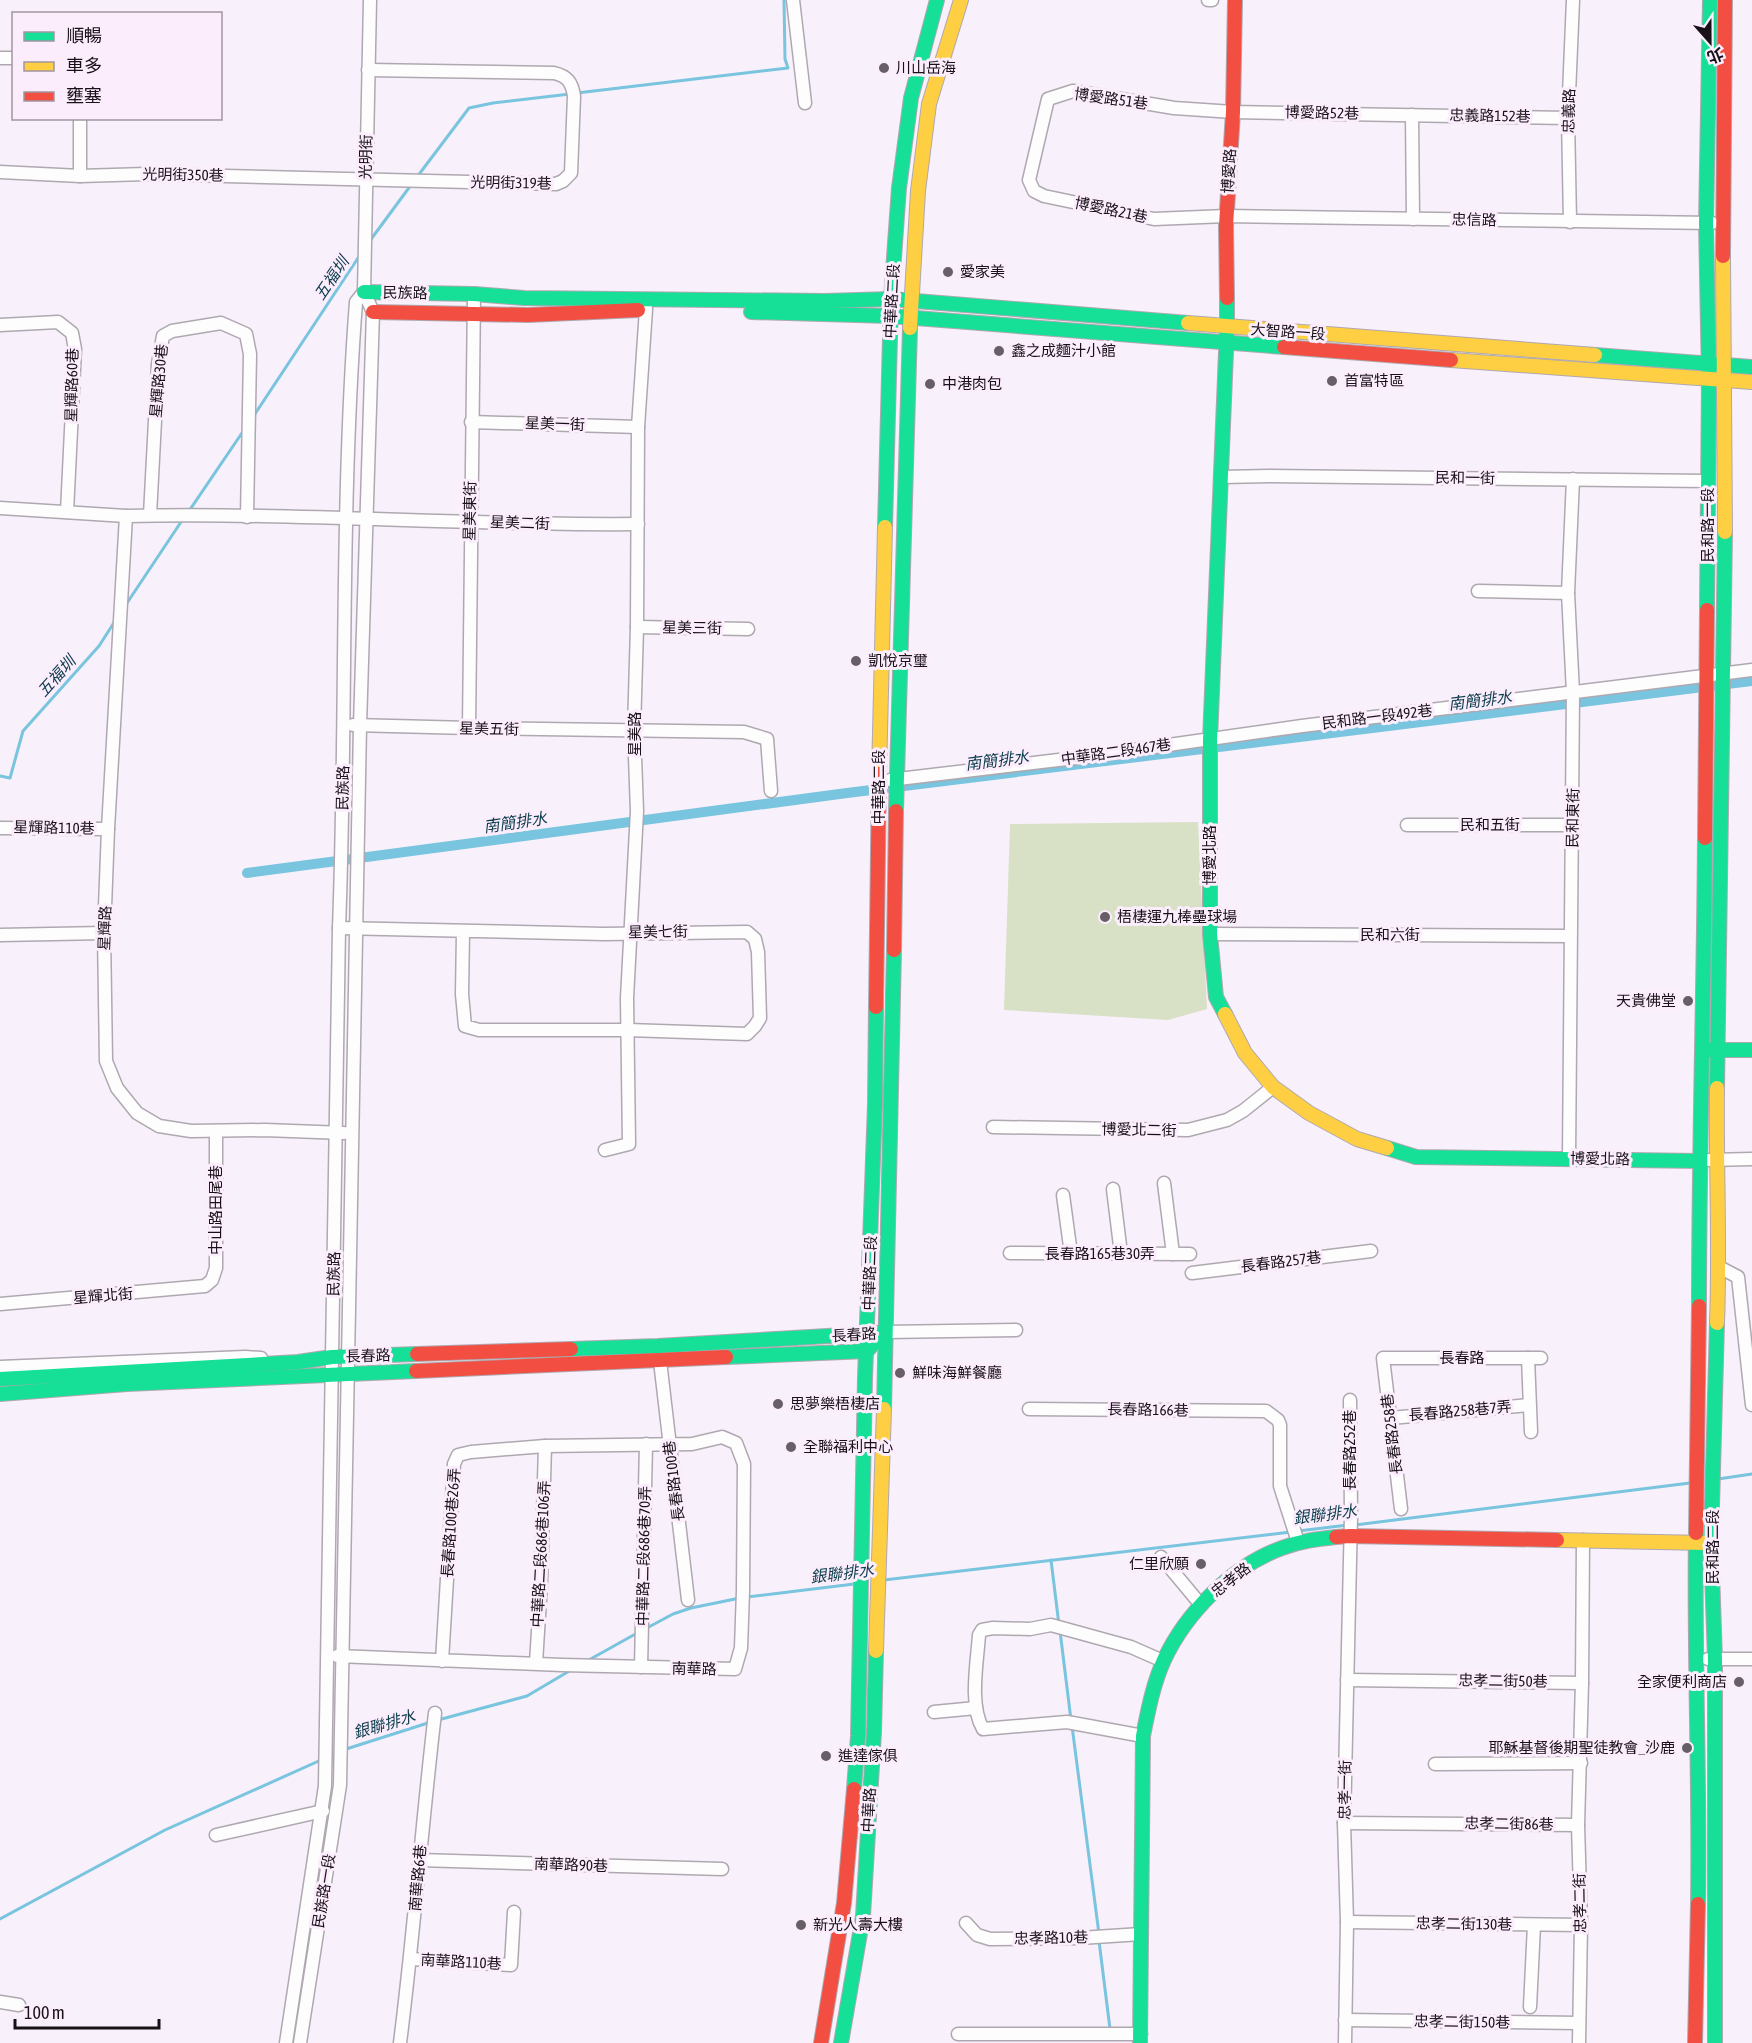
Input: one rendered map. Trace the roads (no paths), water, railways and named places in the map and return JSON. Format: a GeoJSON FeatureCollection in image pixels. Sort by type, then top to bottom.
{"type":"FeatureCollection","features":[{"type":"Feature","properties":{"kind":"street","name":"光明街"},"geometry":{"type":"LineString","coordinates":[[370,0],[364,292],[373,312]]}},
{"type":"Feature","properties":{"kind":"street"},"geometry":{"type":"LineString","coordinates":[[794,0],[805,103]]}},
{"type":"Feature","properties":{"kind":"street","name":"中華路二段"},"geometry":{"type":"LineString","coordinates":[[860,1578],[875,1104],[879,747],[890,316],[899,188],[911,98],[937,0]]}},
{"type":"Feature","properties":{"kind":"street","name":"中華路二段"},"geometry":{"type":"LineString","coordinates":[[879,1575],[910,318],[918,191],[930,104],[961,0]]}},
{"type":"Feature","properties":{"kind":"street","name":"博愛路"},"geometry":{"type":"LineString","coordinates":[[1227,343],[1226,216],[1233,112],[1235,0]]}},
{"type":"Feature","properties":{"kind":"street","name":"忠義路"},"geometry":{"type":"LineString","coordinates":[[1570,222],[1568,118],[1573,0]]}},
{"type":"Feature","properties":{"kind":"street","name":"民和路一段"},"geometry":{"type":"LineString","coordinates":[[1703,1050],[1709,378],[1706,223],[1710,0]]}},
{"type":"Feature","properties":{"kind":"street","name":"民和路一段"},"geometry":{"type":"LineString","coordinates":[[1719,1050],[1725,561],[1723,224],[1725,0]]}},
{"type":"Feature","properties":{"kind":"street","name":"光明街319巷"},"geometry":{"type":"LineString","coordinates":[[366,180],[555,184],[563,181],[571,173],[573,167],[574,92],[567,78],[554,73],[368,70]]}},
{"type":"Feature","properties":{"kind":"street","name":"博愛路51巷"},"geometry":{"type":"LineString","coordinates":[[1034,191],[1029,180],[1048,99],[1073,91],[1174,108],[1233,112]]}},
{"type":"Feature","properties":{"kind":"street","name":"博愛路52巷"},"geometry":{"type":"LineString","coordinates":[[1233,112],[1412,115]]}},
{"type":"Feature","properties":{"kind":"street"},"geometry":{"type":"LineString","coordinates":[[1412,115],[1413,219]]}},
{"type":"Feature","properties":{"kind":"street","name":"忠義路152巷"},"geometry":{"type":"LineString","coordinates":[[1412,115],[1568,118]]}},
{"type":"Feature","properties":{"kind":"street"},"geometry":{"type":"LineString","coordinates":[[80,120],[80,176]]}},
{"type":"Feature","properties":{"kind":"street","name":"光明街350巷"},"geometry":{"type":"LineString","coordinates":[[0,172],[80,176],[146,174],[366,180]]}},
{"type":"Feature","properties":{"kind":"street","name":"博愛路21巷"},"geometry":{"type":"LineString","coordinates":[[1034,191],[1044,196],[1154,219],[1226,216]]}},
{"type":"Feature","properties":{"kind":"street","name":"忠信路"},"geometry":{"type":"LineString","coordinates":[[1226,216],[1723,224]]}},
{"type":"Feature","properties":{"kind":"street","name":"民族路"},"geometry":{"type":"LineString","coordinates":[[326,1754],[345,519],[356,302],[364,292],[474,294],[646,304],[826,307]]}},
{"type":"Feature","properties":{"kind":"street","name":"星美東街"},"geometry":{"type":"LineString","coordinates":[[469,728],[474,294]]}},
{"type":"Feature","properties":{"kind":"street","name":"大智路一段"},"geometry":{"type":"LineString","coordinates":[[826,307],[891,299],[1227,328],[1752,367]]}},
{"type":"Feature","properties":{"kind":"street","name":"民族路"},"geometry":{"type":"LineString","coordinates":[[341,1746],[360,725],[373,312],[528,315],[646,304]]}},
{"type":"Feature","properties":{"kind":"street","name":"星美路"},"geometry":{"type":"LineString","coordinates":[[605,1150],[630,1144],[628,1030],[630,932],[637,811],[634,730],[638,427],[646,304]]}},
{"type":"Feature","properties":{"kind":"street","name":"大智路一段"},"geometry":{"type":"LineString","coordinates":[[826,307],[910,318],[1752,382]]}},
{"type":"Feature","properties":{"kind":"street","name":"星輝路60巷"},"geometry":{"type":"LineString","coordinates":[[0,325],[57,322],[72,333],[75,349],[67,512]]}},
{"type":"Feature","properties":{"kind":"street","name":"星輝路30巷"},"geometry":{"type":"LineString","coordinates":[[150,516],[158,364],[163,336],[172,331],[221,323],[246,334],[250,354],[247,517]]}},
{"type":"Feature","properties":{"kind":"street","name":"博愛北路"},"geometry":{"type":"LineString","coordinates":[[1227,343],[1210,740],[1210,934],[1216,997],[1245,1053],[1273,1087],[1309,1113],[1357,1139],[1416,1157],[1699,1161]]}},
{"type":"Feature","properties":{"kind":"street","name":"星美一街"},"geometry":{"type":"LineString","coordinates":[[471,422],[638,427]]}},
{"type":"Feature","properties":{"kind":"street","name":"民和一街"},"geometry":{"type":"LineString","coordinates":[[1222,477],[1708,481]]}},
{"type":"Feature","properties":{"kind":"street","name":"民和東街"},"geometry":{"type":"LineString","coordinates":[[1569,1158],[1570,936],[1574,825],[1573,693],[1568,593],[1573,479]]}},
{"type":"Feature","properties":{"kind":"street"},"geometry":{"type":"LineString","coordinates":[[0,508],[126,516],[366,518]]}},
{"type":"Feature","properties":{"kind":"street","name":"星輝路"},"geometry":{"type":"LineString","coordinates":[[126,516],[104,933],[106,1060],[117,1088],[136,1113],[159,1126],[191,1131],[351,1133]]}},
{"type":"Feature","properties":{"kind":"street","name":"星美二街"},"geometry":{"type":"LineString","coordinates":[[366,518],[553,525],[638,524]]}},
{"type":"Feature","properties":{"kind":"street"},"geometry":{"type":"LineString","coordinates":[[1708,562],[1725,561]]}},
{"type":"Feature","properties":{"kind":"street"},"geometry":{"type":"LineString","coordinates":[[1478,591],[1568,593]]}},
{"type":"Feature","properties":{"kind":"street","name":"星美三街"},"geometry":{"type":"LineString","coordinates":[[637,627],[748,629]]}},
{"type":"Feature","properties":{"kind":"street","name":"民和路一段492巷"},"geometry":{"type":"LineString","coordinates":[[1210,740],[1302,726],[1752,670]]}},
{"type":"Feature","properties":{"kind":"street","name":"星美五街"},"geometry":{"type":"LineString","coordinates":[[343,725],[744,732],[767,739],[771,792]]}},
{"type":"Feature","properties":{"kind":"street","name":"中華路二段467巷"},"geometry":{"type":"LineString","coordinates":[[880,781],[1210,740]]}},
{"type":"Feature","properties":{"kind":"street","name":"民和五街"},"geometry":{"type":"LineString","coordinates":[[1407,825],[1574,825]]}},
{"type":"Feature","properties":{"kind":"street","name":"星輝路110巷"},"geometry":{"type":"LineString","coordinates":[[0,828],[108,829]]}},
{"type":"Feature","properties":{"kind":"street","name":"星美七街"},"geometry":{"type":"LineString","coordinates":[[339,928],[604,934],[747,932],[755,939],[758,952],[760,1018],[747,1034],[628,1030]]}},
{"type":"Feature","properties":{"kind":"street"},"geometry":{"type":"LineString","coordinates":[[463,932],[462,994],[465,1026],[478,1030],[628,1030]]}},
{"type":"Feature","properties":{"kind":"street"},"geometry":{"type":"LineString","coordinates":[[0,935],[104,933]]}},
{"type":"Feature","properties":{"kind":"street","name":"民和六街"},"geometry":{"type":"LineString","coordinates":[[1210,934],[1570,936]]}},
{"type":"Feature","properties":{"kind":"street"},"geometry":{"type":"LineString","coordinates":[[1703,1050],[1752,1050]]}},
{"type":"Feature","properties":{"kind":"street","name":"民和路二段"},"geometry":{"type":"LineString","coordinates":[[1695,2043],[1699,1822],[1696,1542],[1699,1161],[1703,1050]]}},
{"type":"Feature","properties":{"kind":"street","name":"民和路二段"},"geometry":{"type":"LineString","coordinates":[[1715,2043],[1715,1660],[1711,1543],[1719,1267],[1716,1160],[1719,1050]]}},
{"type":"Feature","properties":{"kind":"street","name":"博愛北二街"},"geometry":{"type":"LineString","coordinates":[[993,1126],[1188,1130],[1227,1120],[1243,1111],[1273,1087]]}},
{"type":"Feature","properties":{"kind":"street","name":"中山路田尾巷"},"geometry":{"type":"LineString","coordinates":[[205,1286],[212,1280],[216,1268],[216,1131]]}},
{"type":"Feature","properties":{"kind":"street"},"geometry":{"type":"LineString","coordinates":[[1699,1161],[1752,1159]]}},
{"type":"Feature","properties":{"kind":"street"},"geometry":{"type":"LineString","coordinates":[[1164,1183],[1173,1254]]}},
{"type":"Feature","properties":{"kind":"street"},"geometry":{"type":"LineString","coordinates":[[1113,1190],[1121,1254]]}},
{"type":"Feature","properties":{"kind":"street"},"geometry":{"type":"LineString","coordinates":[[1063,1195],[1071,1254]]}},
{"type":"Feature","properties":{"kind":"street","name":"長春路257巷"},"geometry":{"type":"LineString","coordinates":[[1192,1273],[1371,1251]]}},
{"type":"Feature","properties":{"kind":"street","name":"長春路165巷30弄"},"geometry":{"type":"LineString","coordinates":[[1011,1253],[1190,1254]]}},
{"type":"Feature","properties":{"kind":"street"},"geometry":{"type":"LineString","coordinates":[[1719,1267],[1738,1277],[1752,1406]]}},
{"type":"Feature","properties":{"kind":"street","name":"星輝北街"},"geometry":{"type":"LineString","coordinates":[[0,1304],[205,1286]]}},
{"type":"Feature","properties":{"kind":"street"},"geometry":{"type":"LineString","coordinates":[[886,1332],[1016,1330]]}},
{"type":"Feature","properties":{"kind":"street","name":"長春路"},"geometry":{"type":"LineString","coordinates":[[0,1396],[243,1372],[332,1357],[658,1346],[868,1335],[886,1332]]}},
{"type":"Feature","properties":{"kind":"street","name":"長春路"},"geometry":{"type":"LineString","coordinates":[[0,1379],[243,1372],[279,1378],[867,1351],[886,1332]]}},
{"type":"Feature","properties":{"kind":"street"},"geometry":{"type":"LineString","coordinates":[[1699,1351],[1717,1353]]}},
{"type":"Feature","properties":{"kind":"street"},"geometry":{"type":"LineString","coordinates":[[0,1367],[245,1357],[298,1362]]}},
{"type":"Feature","properties":{"kind":"street","name":"長春路"},"geometry":{"type":"LineString","coordinates":[[1383,1358],[1541,1358]]}},
{"type":"Feature","properties":{"kind":"street","name":"長春路258巷"},"geometry":{"type":"LineString","coordinates":[[1383,1358],[1401,1509]]}},
{"type":"Feature","properties":{"kind":"street"},"geometry":{"type":"LineString","coordinates":[[1528,1358],[1531,1432]]}},
{"type":"Feature","properties":{"kind":"street","name":"長春路100巷"},"geometry":{"type":"LineString","coordinates":[[660,1361],[688,1600]]}},
{"type":"Feature","properties":{"kind":"street"},"geometry":{"type":"LineString","coordinates":[[0,1396],[246,1383],[279,1378]]}},
{"type":"Feature","properties":{"kind":"street","name":"長春路252巷"},"geometry":{"type":"LineString","coordinates":[[1350,1400],[1350,1536]]}},
{"type":"Feature","properties":{"kind":"street","name":"長春路258巷7弄"},"geometry":{"type":"LineString","coordinates":[[1391,1418],[1529,1405]]}},
{"type":"Feature","properties":{"kind":"street","name":"長春路166巷"},"geometry":{"type":"LineString","coordinates":[[1029,1409],[1266,1411],[1275,1417],[1280,1425],[1280,1486],[1298,1542]]}},
{"type":"Feature","properties":{"kind":"street","name":"南華路"},"geometry":{"type":"LineString","coordinates":[[326,1656],[735,1669],[741,1648],[744,1464],[736,1443],[722,1437],[702,1443],[670,1444]]}},
{"type":"Feature","properties":{"kind":"street","name":"中華路二段686巷70弄"},"geometry":{"type":"LineString","coordinates":[[641,1667],[646,1444]]}},
{"type":"Feature","properties":{"kind":"street","name":"長春路100巷26弄"},"geometry":{"type":"LineString","coordinates":[[442,1661],[454,1464],[458,1455],[545,1446],[670,1444]]}},
{"type":"Feature","properties":{"kind":"street","name":"中華路二段686巷106弄"},"geometry":{"type":"LineString","coordinates":[[536,1663],[545,1446]]}},
{"type":"Feature","properties":{"kind":"street","name":"忠孝路"},"geometry":{"type":"LineString","coordinates":[[1141,2039],[1143,1736],[1152,1695],[1163,1661],[1202,1605],[1227,1581],[1249,1565],[1298,1542],[1350,1536],[1711,1543]]}},
{"type":"Feature","properties":{"kind":"street","name":"忠孝一街"},"geometry":{"type":"LineString","coordinates":[[1345,2043],[1347,1922],[1344,1823],[1350,1536]]}},
{"type":"Feature","properties":{"kind":"street","name":"忠孝二街"},"geometry":{"type":"LineString","coordinates":[[1579,2043],[1581,1925],[1578,1825],[1581,1764],[1583,1540]]}},
{"type":"Feature","properties":{"kind":"street"},"geometry":{"type":"LineString","coordinates":[[1161,1557],[1202,1605]]}},
{"type":"Feature","properties":{"kind":"street","name":"中華路"},"geometry":{"type":"LineString","coordinates":[[841,2043],[863,1916],[874,1732],[879,1575]]}},
{"type":"Feature","properties":{"kind":"street","name":"中華路"},"geometry":{"type":"LineString","coordinates":[[821,2043],[844,1903],[858,1736],[860,1578]]}},
{"type":"Feature","properties":{"kind":"street"},"geometry":{"type":"LineString","coordinates":[[1143,1736],[1067,1722],[983,1729],[976,1708],[979,1635],[982,1630],[993,1628],[1030,1629],[1051,1625],[1131,1647],[1163,1661]]}},
{"type":"Feature","properties":{"kind":"street"},"geometry":{"type":"LineString","coordinates":[[1696,1659],[1752,1659]]}},
{"type":"Feature","properties":{"kind":"street","name":"忠孝二街50巷"},"geometry":{"type":"LineString","coordinates":[[1347,1680],[1424,1679],[1582,1683]]}},
{"type":"Feature","properties":{"kind":"street"},"geometry":{"type":"LineString","coordinates":[[934,1712],[976,1708]]}},
{"type":"Feature","properties":{"kind":"street","name":"南華路6巷"},"geometry":{"type":"LineString","coordinates":[[400,2043],[411,1959],[419,1860],[435,1718]]}},
{"type":"Feature","properties":{"kind":"street","name":"民族路一段"},"geometry":{"type":"LineString","coordinates":[[300,2043],[340,1785],[341,1746]]}},
{"type":"Feature","properties":{"kind":"street","name":"民族路一段"},"geometry":{"type":"LineString","coordinates":[[286,2043],[323,1811],[326,1754]]}},
{"type":"Feature","properties":{"kind":"street"},"geometry":{"type":"LineString","coordinates":[[1435,1764],[1581,1764]]}},
{"type":"Feature","properties":{"kind":"street"},"geometry":{"type":"LineString","coordinates":[[216,1835],[323,1811]]}},
{"type":"Feature","properties":{"kind":"street","name":"忠孝二街86巷"},"geometry":{"type":"LineString","coordinates":[[1344,1823],[1578,1825]]}},
{"type":"Feature","properties":{"kind":"street","name":"南華路90巷"},"geometry":{"type":"LineString","coordinates":[[419,1860],[722,1869]]}},
{"type":"Feature","properties":{"kind":"street"},"geometry":{"type":"LineString","coordinates":[[309,1901],[322,1904]]}},
{"type":"Feature","properties":{"kind":"street","name":"南華路110巷"},"geometry":{"type":"LineString","coordinates":[[411,1959],[511,1965],[514,1912]]}},
{"type":"Feature","properties":{"kind":"street","name":"忠孝二街130巷"},"geometry":{"type":"LineString","coordinates":[[1347,1922],[1581,1925]]}},
{"type":"Feature","properties":{"kind":"street","name":"忠孝路10巷"},"geometry":{"type":"LineString","coordinates":[[966,1923],[977,1935],[990,1939],[1080,1938],[1141,1934]]}},
{"type":"Feature","properties":{"kind":"street"},"geometry":{"type":"LineString","coordinates":[[1530,2007],[1534,1925]]}},
{"type":"Feature","properties":{"kind":"street"},"geometry":{"type":"LineString","coordinates":[[0,2002],[19,2005]]}},
{"type":"Feature","properties":{"kind":"street","name":"忠孝二街150巷"},"geometry":{"type":"LineString","coordinates":[[1345,2020],[1579,2023]]}},
{"type":"Feature","properties":{"kind":"street"},"geometry":{"type":"LineString","coordinates":[[958,2034],[1141,2039]]}},
{"type":"Feature","properties":{"kind":"waterway","name":"五福圳"},"geometry":{"type":"LineString","coordinates":[[577,93],[788,68],[785,59],[784,0]]}},
{"type":"Feature","properties":{"kind":"waterway","name":"五福圳"},"geometry":{"type":"LineString","coordinates":[[417,177],[469,108],[570,94]]}},
{"type":"Feature","properties":{"kind":"waterway","name":"五福圳"},"geometry":{"type":"LineString","coordinates":[[369,242],[411,185]]}},
{"type":"Feature","properties":{"kind":"waterway","name":"五福圳"},"geometry":{"type":"LineString","coordinates":[[253,417],[360,255]]}},
{"type":"Feature","properties":{"kind":"waterway","name":"五福圳"},"geometry":{"type":"LineString","coordinates":[[189,511],[244,430]]}},
{"type":"Feature","properties":{"kind":"waterway","name":"五福圳"},"geometry":{"type":"LineString","coordinates":[[125,606],[183,519]]}},
{"type":"Feature","properties":{"kind":"waterway","name":"五福圳"},"geometry":{"type":"LineString","coordinates":[[0,776],[10,778],[23,731],[99,646],[115,621]]}},
{"type":"Feature","properties":{"kind":"waterway","name":"南簡排水"},"geometry":{"type":"LineString","coordinates":[[247,873],[847,793],[1752,681]]}},
{"type":"Feature","properties":{"kind":"waterway","name":"銀聯排水"},"geometry":{"type":"LineString","coordinates":[[1718,1479],[1752,1474]]}},
{"type":"Feature","properties":{"kind":"waterway","name":"銀聯排水"},"geometry":{"type":"LineString","coordinates":[[1355,1525],[1690,1483]]}},
{"type":"Feature","properties":{"kind":"waterway","name":"銀聯排水"},"geometry":{"type":"LineString","coordinates":[[1298,1531],[1348,1525]]}},
{"type":"Feature","properties":{"kind":"waterway","name":"銀聯排水"},"geometry":{"type":"LineString","coordinates":[[884,1580],[1291,1532]]}},
{"type":"Feature","properties":{"kind":"waterway"},"geometry":{"type":"LineString","coordinates":[[1051,1560],[1059,1625]]}},
{"type":"Feature","properties":{"kind":"waterway","name":"銀聯排水"},"geometry":{"type":"LineString","coordinates":[[747,1597],[854,1584]]}},
{"type":"Feature","properties":{"kind":"waterway","name":"銀聯排水"},"geometry":{"type":"LineString","coordinates":[[645,1629],[673,1614],[691,1608],[740,1598]]}},
{"type":"Feature","properties":{"kind":"waterway"},"geometry":{"type":"LineString","coordinates":[[1060,1631],[1071,1720]]}},
{"type":"Feature","properties":{"kind":"waterway","name":"銀聯排水"},"geometry":{"type":"LineString","coordinates":[[587,1661],[639,1632]]}},
{"type":"Feature","properties":{"kind":"waterway","name":"銀聯排水"},"geometry":{"type":"LineString","coordinates":[[438,1720],[527,1696],[571,1670]]}},
{"type":"Feature","properties":{"kind":"waterway","name":"銀聯排水"},"geometry":{"type":"LineString","coordinates":[[343,1750],[431,1722]]}},
{"type":"Feature","properties":{"kind":"waterway"},"geometry":{"type":"LineString","coordinates":[[1072,1726],[1099,1934]]}},
{"type":"Feature","properties":{"kind":"waterway","name":"銀聯排水"},"geometry":{"type":"LineString","coordinates":[[0,1919],[165,1830],[321,1760]]}},
{"type":"Feature","properties":{"kind":"waterway"},"geometry":{"type":"LineString","coordinates":[[1099,1941],[1110,2029]]}},
{"type":"Feature","properties":{"kind":"place","name":"川山岳海"},"geometry":{"type":"Point","coordinates":[884,68]}},
{"type":"Feature","properties":{"kind":"place","name":"愛家美"},"geometry":{"type":"Point","coordinates":[948,272]}},
{"type":"Feature","properties":{"kind":"place","name":"鑫之成麵汁小館"},"geometry":{"type":"Point","coordinates":[999,351]}},
{"type":"Feature","properties":{"kind":"place","name":"首富特區"},"geometry":{"type":"Point","coordinates":[1332,381]}},
{"type":"Feature","properties":{"kind":"place","name":"中港肉包"},"geometry":{"type":"Point","coordinates":[930,384]}},
{"type":"Feature","properties":{"kind":"place","name":"凱悅京璽"},"geometry":{"type":"Point","coordinates":[856,661]}},
{"type":"Feature","properties":{"kind":"place","name":"梧棲運九棒壘球場"},"geometry":{"type":"Point","coordinates":[1105,917]}},
{"type":"Feature","properties":{"kind":"place","name":"天貴佛堂"},"geometry":{"type":"Point","coordinates":[1688,1001]}},
{"type":"Feature","properties":{"kind":"place","name":"鮮味海鮮餐廳"},"geometry":{"type":"Point","coordinates":[900,1373]}},
{"type":"Feature","properties":{"kind":"place","name":"思夢樂梧棲店"},"geometry":{"type":"Point","coordinates":[778,1404]}},
{"type":"Feature","properties":{"kind":"place","name":"全聯福利中心"},"geometry":{"type":"Point","coordinates":[791,1447]}},
{"type":"Feature","properties":{"kind":"place","name":"仁里欣願"},"geometry":{"type":"Point","coordinates":[1201,1564]}},
{"type":"Feature","properties":{"kind":"place","name":"全家便利商店"},"geometry":{"type":"Point","coordinates":[1739,1682]}},
{"type":"Feature","properties":{"kind":"place","name":"耶穌基督後期聖徒教會_沙鹿"},"geometry":{"type":"Point","coordinates":[1687,1748]}},
{"type":"Feature","properties":{"kind":"place","name":"進達傢俱"},"geometry":{"type":"Point","coordinates":[826,1756]}},
{"type":"Feature","properties":{"kind":"place","name":"新光人壽大樓"},"geometry":{"type":"Point","coordinates":[801,1925]}}]}
